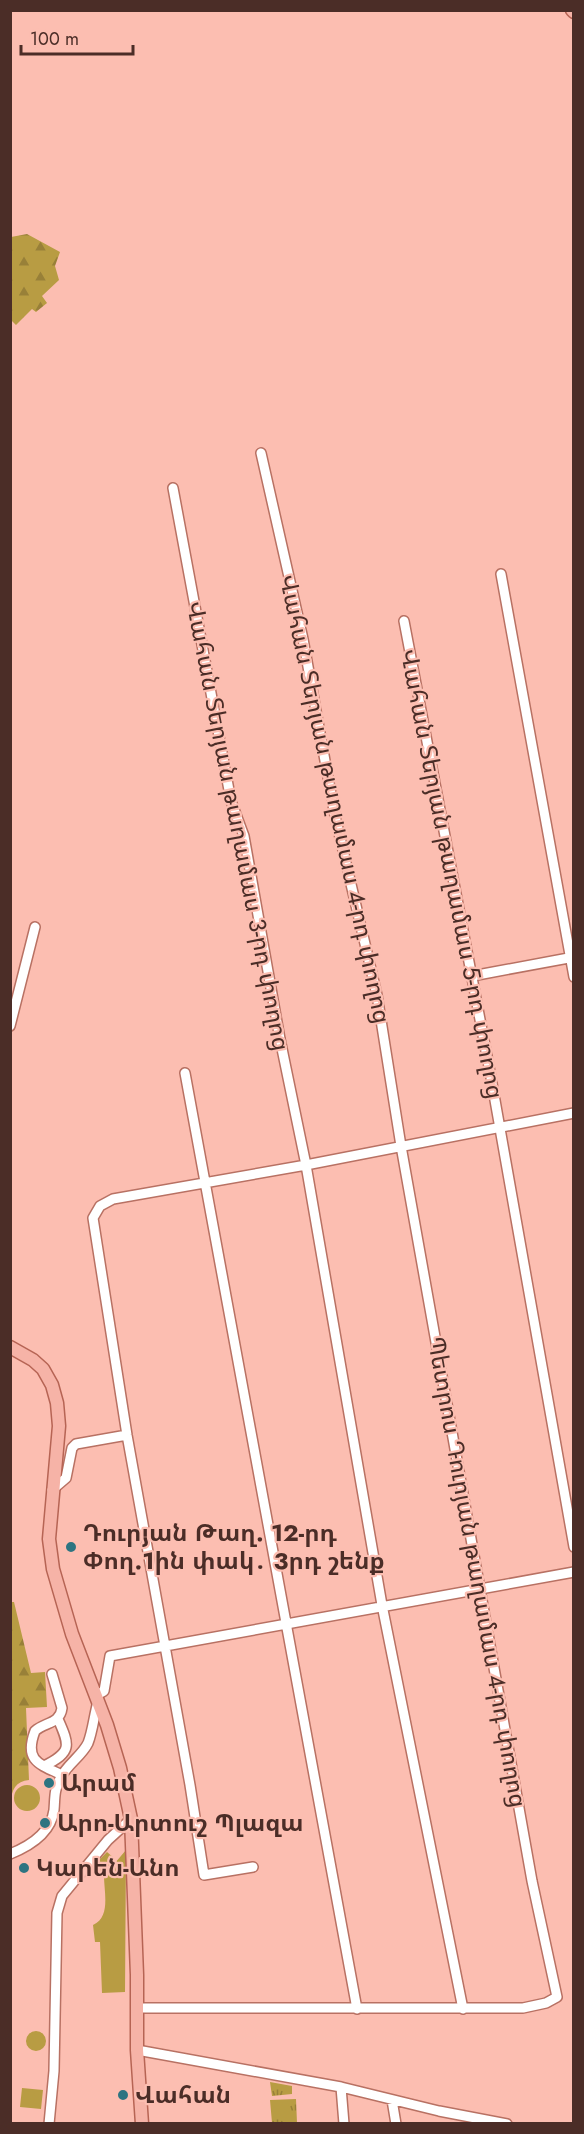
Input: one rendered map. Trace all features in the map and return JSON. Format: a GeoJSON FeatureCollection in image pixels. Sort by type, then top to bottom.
{"type":"FeatureCollection","features":[{"type":"Feature","properties":{"kind":"main road"},"geometry":{"type":"LineString","coordinates":[[10,1347],[33,1360],[43,1369],[52,1385],[57,1403],[59,1426],[49,1539],[53,1569],[72,1634],[120,1768],[131,1819],[134,1847],[137,2050],[142,2124]]}},
{"type":"Feature","properties":{"kind":"street","name":"Վահան Տերյան թաղամաս 4-րդ փողոց"},"geometry":{"type":"LineString","coordinates":[[261,453],[298,616],[335,816],[377,995],[402,1146]]}},
{"type":"Feature","properties":{"kind":"street","name":"Վահան Տերյան թաղամաս 3-րդ փողոց"},"geometry":{"type":"LineString","coordinates":[[173,488],[231,801],[244,836],[280,1039],[306,1165],[382,1605],[463,2009]]}},
{"type":"Feature","properties":{"kind":"street"},"geometry":{"type":"LineString","coordinates":[[501,574],[572,958],[573,977]]}},
{"type":"Feature","properties":{"kind":"street","name":"Վահան Տերյան թաղամաս 5-րդ փողոց"},"geometry":{"type":"LineString","coordinates":[[404,621],[472,976],[573,1547]]}},
{"type":"Feature","properties":{"kind":"street"},"geometry":{"type":"LineString","coordinates":[[10,1026],[35,927]]}},
{"type":"Feature","properties":{"kind":"street"},"geometry":{"type":"LineString","coordinates":[[472,976],[572,958]]}},
{"type":"Feature","properties":{"kind":"street"},"geometry":{"type":"LineString","coordinates":[[185,1073],[357,2010]]}},
{"type":"Feature","properties":{"kind":"street"},"geometry":{"type":"LineString","coordinates":[[253,1867],[204,1875],[93,1218],[100,1206],[113,1199],[306,1165],[573,1113]]}},
{"type":"Feature","properties":{"kind":"street","name":"Պետրոս Դուրյան թաղամաս 4-րդ փողոց"},"geometry":{"type":"LineString","coordinates":[[402,1146],[532,1881],[557,1997],[546,2003],[523,2008],[463,2009]]}},
{"type":"Feature","properties":{"kind":"street"},"geometry":{"type":"LineString","coordinates":[[52,1490],[66,1478],[72,1448],[76,1444],[128,1435]]}},
{"type":"Feature","properties":{"kind":"street"},"geometry":{"type":"LineString","coordinates":[[10,1854],[26,1848],[49,1826],[53,1812],[54,1791],[62,1774],[87,1744],[96,1699],[104,1691],[110,1656],[480,1587],[573,1572]]}},
{"type":"Feature","properties":{"kind":"street"},"geometry":{"type":"LineString","coordinates":[[44,1766],[63,1755],[66,1750],[67,1738],[58,1719],[62,1708],[52,1674]]}},
{"type":"Feature","properties":{"kind":"street"},"geometry":{"type":"LineString","coordinates":[[58,1719],[38,1728],[31,1742],[30,1753],[37,1763],[62,1774]]}},
{"type":"Feature","properties":{"kind":"street"},"geometry":{"type":"LineString","coordinates":[[49,2124],[54,2071],[57,1913],[62,1896],[108,1840],[131,1819]]}},
{"type":"Feature","properties":{"kind":"street"},"geometry":{"type":"LineString","coordinates":[[137,2008],[463,2009]]}},
{"type":"Feature","properties":{"kind":"street"},"geometry":{"type":"LineString","coordinates":[[137,2050],[341,2087],[439,2111],[507,2124]]}},
{"type":"Feature","properties":{"kind":"street"},"geometry":{"type":"LineString","coordinates":[[341,2087],[344,2124]]}},
{"type":"Feature","properties":{"kind":"street"},"geometry":{"type":"LineString","coordinates":[[135,2124],[140,2094]]}},
{"type":"Feature","properties":{"kind":"street"},"geometry":{"type":"LineString","coordinates":[[392,2100],[396,2124]]}},
{"type":"Feature","properties":{"kind":"green space"},"geometry":{"type":"Polygon","coordinates":[[[27,234],[60,252],[55,266],[59,280],[42,296],[47,303],[36,312],[32,309],[16,325],[11,320],[11,237],[27,234]]]}},
{"type":"Feature","properties":{"kind":"green space"},"geometry":{"type":"Polygon","coordinates":[[[10,1602],[14,1602],[31,1673],[45,1672],[47,1707],[26,1708],[29,1780],[15,1787],[11,1803],[12,1777],[10,1769],[10,1602]]]}},
{"type":"Feature","properties":{"kind":"green space"},"geometry":{"type":"Polygon","coordinates":[[[27,1785],[36,1789],[40,1798],[36,1807],[27,1811],[18,1807],[14,1798],[18,1789],[27,1785]]]}},
{"type":"Feature","properties":{"kind":"green space"},"geometry":{"type":"Polygon","coordinates":[[[126,1850],[125,1992],[102,1993],[100,1942],[95,1942],[93,1925],[99,1921],[104,1910],[104,1876],[126,1850]]]}},
{"type":"Feature","properties":{"kind":"green space"},"geometry":{"type":"Polygon","coordinates":[[[107,1852],[115,1859],[100,1876],[91,1868],[107,1852]]]}},
{"type":"Feature","properties":{"kind":"green space"},"geometry":{"type":"Polygon","coordinates":[[[36,2031],[43,2034],[46,2041],[43,2048],[36,2051],[29,2048],[26,2041],[29,2034],[36,2031]]]}},
{"type":"Feature","properties":{"kind":"green space"},"geometry":{"type":"Polygon","coordinates":[[[270,2082],[292,2086],[292,2094],[272,2096],[270,2082]]]}},
{"type":"Feature","properties":{"kind":"green space"},"geometry":{"type":"Polygon","coordinates":[[[22,2088],[43,2090],[41,2109],[20,2107],[22,2088]]]}},
{"type":"Feature","properties":{"kind":"green space"},"geometry":{"type":"Polygon","coordinates":[[[296,2099],[297,2123],[272,2123],[270,2100],[296,2099]]]}},
{"type":"Feature","properties":{"kind":"place","name":"Դուրյան Թաղ. 12-րդ Փող.1ին փակ․ 3րդ շենք"},"geometry":{"type":"Point","coordinates":[71,1547]}},
{"type":"Feature","properties":{"kind":"place","name":"Արամ"},"geometry":{"type":"Point","coordinates":[49,1783]}},
{"type":"Feature","properties":{"kind":"place","name":"Արո-Արտուշ Պլազա"},"geometry":{"type":"Point","coordinates":[45,1823]}},
{"type":"Feature","properties":{"kind":"place","name":"Կարեն-Անո"},"geometry":{"type":"Point","coordinates":[24,1868]}},
{"type":"Feature","properties":{"kind":"place","name":"Վահան"},"geometry":{"type":"Point","coordinates":[123,2095]}}]}
